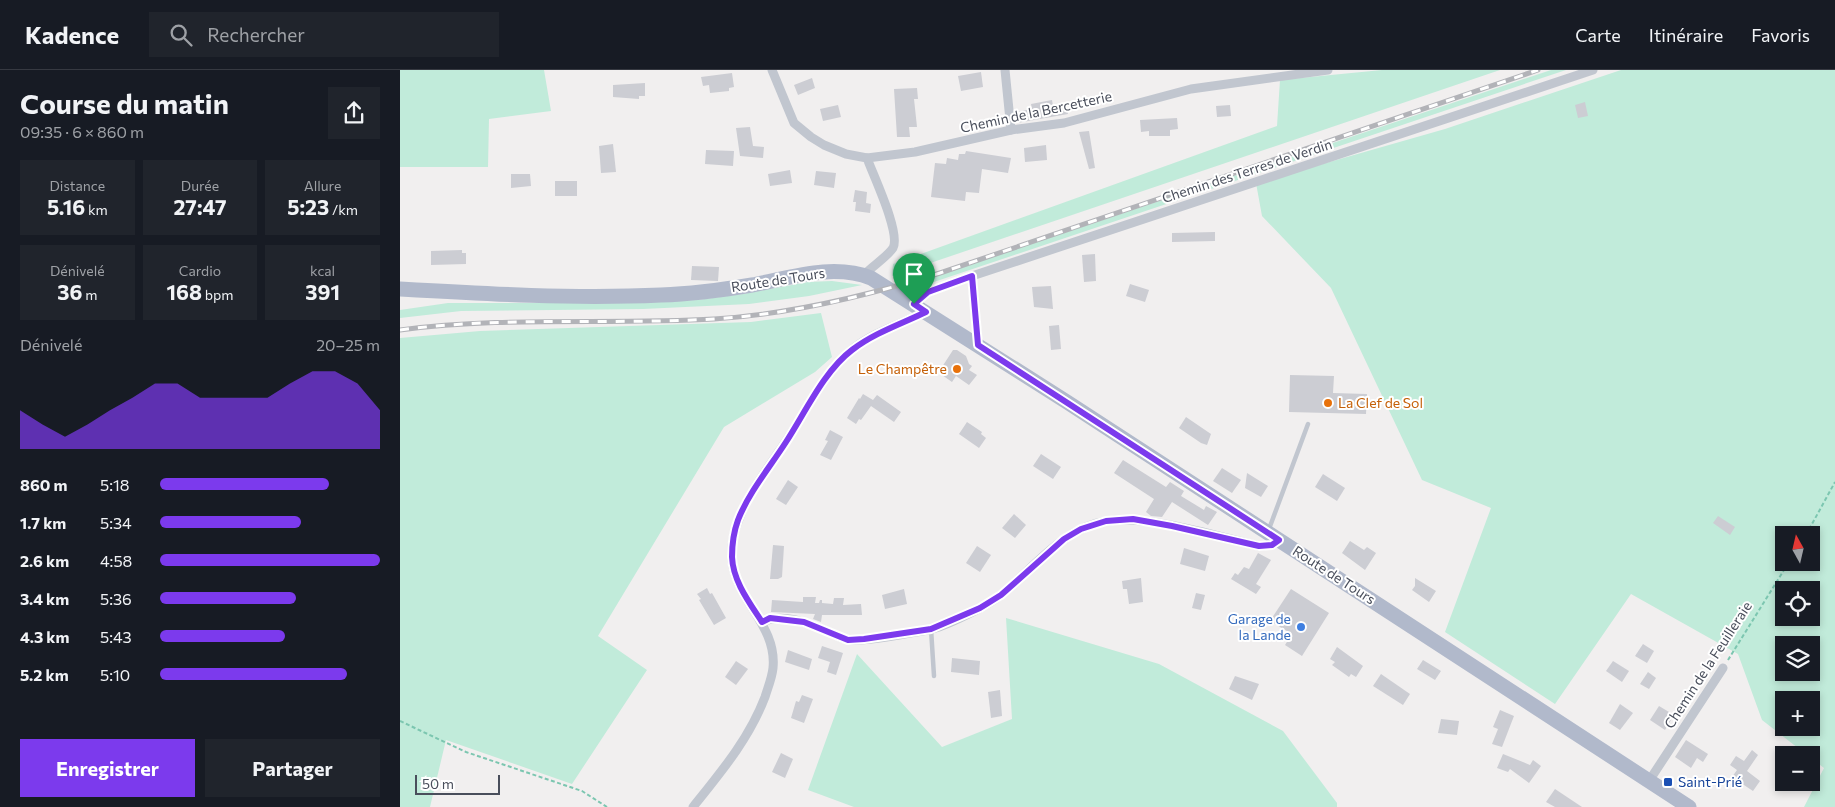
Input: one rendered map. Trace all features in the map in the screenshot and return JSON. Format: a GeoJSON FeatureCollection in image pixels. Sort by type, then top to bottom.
{"type":"FeatureCollection","features":[{"type":"Feature","properties":{"kind":"main road","name":"Route de Tours"},"geometry":{"type":"LineString","coordinates":[[400,289],[518,294],[640,296],[723,289],[820,272],[845,272],[864,275],[978,345],[1689,807]]}},
{"type":"Feature","properties":{"kind":"street","name":"Chemin de la Bercetterie"},"geometry":{"type":"LineString","coordinates":[[772,70],[794,123],[824,145],[846,154],[867,158],[916,152],[1011,130],[1064,123],[1192,89],[1328,70]]}},
{"type":"Feature","properties":{"kind":"street"},"geometry":{"type":"LineString","coordinates":[[1004,70],[1011,130]]}},
{"type":"Feature","properties":{"kind":"street","name":"Chemin des Terres de Verdin"},"geometry":{"type":"LineString","coordinates":[[693,807],[744,740],[757,716],[773,673],[774,657],[769,638],[762,622],[740,586],[733,567],[733,543],[739,519],[745,506],[821,387],[844,356],[920,308],[928,292],[1593,70]]}},
{"type":"Feature","properties":{"kind":"street"},"geometry":{"type":"LineString","coordinates":[[864,275],[892,248],[895,239],[890,217],[867,158]]}},
{"type":"Feature","properties":{"kind":"street"},"geometry":{"type":"LineString","coordinates":[[972,276],[978,345]]}},
{"type":"Feature","properties":{"kind":"street"},"geometry":{"type":"LineString","coordinates":[[762,622],[770,618],[804,622],[848,640],[931,629],[980,608],[1001,595],[1064,539],[1081,529],[1106,521],[1133,519],[1259,546],[1272,545],[1273,536]]}},
{"type":"Feature","properties":{"kind":"street","name":"Chemin de la Feuilleraie"},"geometry":{"type":"LineString","coordinates":[[1649,781],[1723,668]]}},
{"type":"Feature","properties":{"kind":"lane"},"geometry":{"type":"LineString","coordinates":[[1273,536],[1308,424]]}},
{"type":"Feature","properties":{"kind":"lane"},"geometry":{"type":"LineString","coordinates":[[931,629],[934,676]]}},
{"type":"Feature","properties":{"kind":"path"},"geometry":{"type":"LineString","coordinates":[[1811,526],[1835,482]]}},
{"type":"Feature","properties":{"kind":"path","name":"Chemin de la Feuilleraie"},"geometry":{"type":"LineString","coordinates":[[1723,668],[1783,571]]}},
{"type":"Feature","properties":{"kind":"path"},"geometry":{"type":"LineString","coordinates":[[400,722],[466,752],[582,791],[607,807]]}},
{"type":"Feature","properties":{"kind":"green space"},"geometry":{"type":"Polygon","coordinates":[[[400,70],[544,70],[551,111],[489,119],[488,167],[400,167],[400,70]]]}},
{"type":"Feature","properties":{"kind":"green space"},"geometry":{"type":"Polygon","coordinates":[[[1382,70],[1500,70],[892,276],[893,264],[1277,126],[1280,80],[1382,70]]]}},
{"type":"Feature","properties":{"kind":"green space"},"geometry":{"type":"Polygon","coordinates":[[[1551,70],[1566,70],[910,290],[905,286],[1551,70]]]}},
{"type":"Feature","properties":{"kind":"green space"},"geometry":{"type":"Polygon","coordinates":[[[1621,70],[1835,70],[1835,807],[1804,807],[1812,791],[1820,791],[1820,776],[1824,768],[1820,765],[1820,746],[1795,746],[1783,736],[1820,736],[1820,691],[1775,691],[1775,730],[1762,720],[1738,654],[1631,594],[1555,704],[1445,632],[1491,508],[1422,480],[1331,288],[1262,216],[1256,183],[1445,129],[1621,70]]]}},
{"type":"Feature","properties":{"kind":"green space"},"geometry":{"type":"Polygon","coordinates":[[[832,281],[862,285],[809,296],[749,304],[643,309],[461,311],[400,318],[400,310],[448,303],[583,303],[697,300],[808,282],[832,281]]]}},
{"type":"Feature","properties":{"kind":"green space"},"geometry":{"type":"Polygon","coordinates":[[[821,313],[832,357],[815,372],[724,427],[598,636],[647,670],[572,784],[446,740],[430,807],[400,807],[400,338],[480,331],[751,322],[821,313]]]}},
{"type":"Feature","properties":{"kind":"green space"},"geometry":{"type":"Polygon","coordinates":[[[1006,618],[1159,664],[1283,731],[1337,803],[1337,807],[854,807],[808,790],[857,654],[942,747],[1012,719],[1006,618]]]}},
{"type":"Feature","properties":{"kind":"building"},"geometry":{"type":"Polygon","coordinates":[[[981,72],[983,87],[961,91],[958,76],[981,72]]]}},
{"type":"Feature","properties":{"kind":"building"},"geometry":{"type":"Polygon","coordinates":[[[732,73],[734,87],[729,88],[729,91],[710,93],[709,85],[703,86],[701,77],[732,73]]]}},
{"type":"Feature","properties":{"kind":"building"},"geometry":{"type":"Polygon","coordinates":[[[812,78],[815,88],[798,95],[794,85],[812,78]]]}},
{"type":"Feature","properties":{"kind":"building"},"geometry":{"type":"Polygon","coordinates":[[[645,83],[645,96],[639,96],[639,99],[613,97],[613,85],[645,83]]]}},
{"type":"Feature","properties":{"kind":"building"},"geometry":{"type":"Polygon","coordinates":[[[917,88],[918,99],[914,99],[917,127],[909,127],[910,137],[897,137],[894,89],[917,88]]]}},
{"type":"Feature","properties":{"kind":"building"},"geometry":{"type":"Polygon","coordinates":[[[1052,100],[1053,106],[1065,103],[1068,114],[1017,123],[1016,112],[1032,109],[1031,104],[1052,100]]]}},
{"type":"Feature","properties":{"kind":"building"},"geometry":{"type":"Polygon","coordinates":[[[1585,102],[1588,116],[1578,118],[1575,105],[1585,102]]]}},
{"type":"Feature","properties":{"kind":"building"},"geometry":{"type":"Polygon","coordinates":[[[838,105],[841,117],[823,121],[820,109],[838,105]]]}},
{"type":"Feature","properties":{"kind":"building"},"geometry":{"type":"Polygon","coordinates":[[[1230,105],[1231,116],[1217,117],[1216,106],[1230,105]]]}},
{"type":"Feature","properties":{"kind":"building"},"geometry":{"type":"Polygon","coordinates":[[[1177,118],[1178,129],[1170,130],[1170,136],[1149,136],[1149,131],[1141,132],[1140,120],[1177,118]]]}},
{"type":"Feature","properties":{"kind":"building"},"geometry":{"type":"Polygon","coordinates":[[[750,127],[753,146],[764,147],[763,158],[740,156],[736,128],[750,127]]]}},
{"type":"Feature","properties":{"kind":"building"},"geometry":{"type":"Polygon","coordinates":[[[1089,131],[1095,168],[1089,169],[1079,132],[1089,131]]]}},
{"type":"Feature","properties":{"kind":"building"},"geometry":{"type":"Polygon","coordinates":[[[613,144],[616,172],[601,173],[599,146],[613,144]]]}},
{"type":"Feature","properties":{"kind":"building"},"geometry":{"type":"Polygon","coordinates":[[[1046,145],[1047,160],[1025,162],[1024,148],[1046,145]]]}},
{"type":"Feature","properties":{"kind":"building"},"geometry":{"type":"Polygon","coordinates":[[[706,150],[734,151],[733,166],[705,164],[706,150]]]}},
{"type":"Feature","properties":{"kind":"building"},"geometry":{"type":"Polygon","coordinates":[[[966,151],[1011,158],[1008,173],[982,169],[979,193],[966,192],[965,201],[931,197],[935,163],[946,164],[947,158],[958,160],[959,154],[965,154],[966,151]]]}},
{"type":"Feature","properties":{"kind":"building"},"geometry":{"type":"Polygon","coordinates":[[[790,170],[792,183],[770,186],[768,174],[790,170]]]}},
{"type":"Feature","properties":{"kind":"building"},"geometry":{"type":"Polygon","coordinates":[[[816,171],[836,173],[834,188],[814,185],[816,171]]]}},
{"type":"Feature","properties":{"kind":"building"},"geometry":{"type":"Polygon","coordinates":[[[511,174],[530,174],[531,186],[511,188],[511,174]]]}},
{"type":"Feature","properties":{"kind":"building"},"geometry":{"type":"Polygon","coordinates":[[[555,181],[577,181],[577,196],[555,196],[555,181]]]}},
{"type":"Feature","properties":{"kind":"building"},"geometry":{"type":"Polygon","coordinates":[[[855,190],[867,192],[866,203],[871,204],[870,213],[855,211],[856,202],[853,202],[855,190]]]}},
{"type":"Feature","properties":{"kind":"building"},"geometry":{"type":"Polygon","coordinates":[[[1215,232],[1215,241],[1172,242],[1172,233],[1215,232]]]}},
{"type":"Feature","properties":{"kind":"building"},"geometry":{"type":"Polygon","coordinates":[[[462,250],[462,253],[466,253],[466,264],[431,265],[431,251],[462,250]]]}},
{"type":"Feature","properties":{"kind":"building"},"geometry":{"type":"Polygon","coordinates":[[[1095,254],[1096,281],[1084,282],[1082,255],[1095,254]]]}},
{"type":"Feature","properties":{"kind":"building"},"geometry":{"type":"Polygon","coordinates":[[[692,266],[719,267],[718,281],[691,280],[692,266]]]}},
{"type":"Feature","properties":{"kind":"building"},"geometry":{"type":"Polygon","coordinates":[[[1130,284],[1149,290],[1145,302],[1126,296],[1130,284]]]}},
{"type":"Feature","properties":{"kind":"building"},"geometry":{"type":"Polygon","coordinates":[[[1051,286],[1053,309],[1034,307],[1032,287],[1051,286]]]}},
{"type":"Feature","properties":{"kind":"building"},"geometry":{"type":"Polygon","coordinates":[[[1059,325],[1061,349],[1051,350],[1049,326],[1059,325]]]}},
{"type":"Feature","properties":{"kind":"building","name":"Le Champêtre"},"geometry":{"type":"Polygon","coordinates":[[[953,350],[957,350],[966,356],[969,364],[972,366],[969,370],[977,375],[969,385],[956,376],[952,382],[942,375],[946,370],[942,367],[953,350]]]}},
{"type":"Feature","properties":{"kind":"building","name":"La Clef de Sol"},"geometry":{"type":"Polygon","coordinates":[[[1290,375],[1334,376],[1333,393],[1367,394],[1366,414],[1289,412],[1290,375]]]}},
{"type":"Feature","properties":{"kind":"building"},"geometry":{"type":"Polygon","coordinates":[[[863,394],[873,400],[877,395],[901,412],[894,422],[871,406],[856,424],[847,418],[863,394]]]}},
{"type":"Feature","properties":{"kind":"building"},"geometry":{"type":"Polygon","coordinates":[[[1186,417],[1211,434],[1207,445],[1179,428],[1186,417]]]}},
{"type":"Feature","properties":{"kind":"building"},"geometry":{"type":"Polygon","coordinates":[[[967,422],[982,432],[981,434],[986,438],[979,448],[959,434],[967,422]]]}},
{"type":"Feature","properties":{"kind":"building"},"geometry":{"type":"Polygon","coordinates":[[[830,430],[843,437],[831,460],[820,455],[828,441],[825,440],[830,430]]]}},
{"type":"Feature","properties":{"kind":"building"},"geometry":{"type":"Polygon","coordinates":[[[1041,454],[1061,467],[1053,479],[1033,466],[1041,454]]]}},
{"type":"Feature","properties":{"kind":"building"},"geometry":{"type":"Polygon","coordinates":[[[1123,460],[1166,487],[1170,482],[1184,491],[1181,496],[1204,510],[1206,506],[1217,512],[1208,525],[1172,502],[1162,517],[1151,516],[1146,512],[1154,499],[1114,473],[1123,460]]]}},
{"type":"Feature","properties":{"kind":"building"},"geometry":{"type":"Polygon","coordinates":[[[1222,468],[1241,480],[1232,493],[1213,481],[1222,468]]]}},
{"type":"Feature","properties":{"kind":"building"},"geometry":{"type":"Polygon","coordinates":[[[1247,473],[1268,486],[1261,497],[1245,488],[1247,473]]]}},
{"type":"Feature","properties":{"kind":"building"},"geometry":{"type":"Polygon","coordinates":[[[1323,474],[1345,488],[1337,501],[1315,487],[1323,474]]]}},
{"type":"Feature","properties":{"kind":"building"},"geometry":{"type":"Polygon","coordinates":[[[788,480],[798,487],[786,505],[776,499],[788,480]]]}},
{"type":"Feature","properties":{"kind":"building"},"geometry":{"type":"Polygon","coordinates":[[[1014,514],[1026,525],[1015,538],[1002,528],[1014,514]]]}},
{"type":"Feature","properties":{"kind":"building"},"geometry":{"type":"Polygon","coordinates":[[[1718,516],[1735,527],[1730,535],[1713,523],[1718,516]]]}},
{"type":"Feature","properties":{"kind":"building"},"geometry":{"type":"Polygon","coordinates":[[[1350,541],[1364,550],[1367,547],[1376,553],[1365,570],[1342,553],[1350,541]]]}},
{"type":"Feature","properties":{"kind":"building"},"geometry":{"type":"Polygon","coordinates":[[[773,545],[784,546],[782,577],[778,579],[770,579],[773,545]]]}},
{"type":"Feature","properties":{"kind":"building"},"geometry":{"type":"Polygon","coordinates":[[[977,546],[991,555],[980,572],[966,563],[977,546]]]}},
{"type":"Feature","properties":{"kind":"building"},"geometry":{"type":"Polygon","coordinates":[[[1184,548],[1209,556],[1205,571],[1180,564],[1184,548]]]}},
{"type":"Feature","properties":{"kind":"building"},"geometry":{"type":"Polygon","coordinates":[[[1258,553],[1271,560],[1256,584],[1261,587],[1256,594],[1231,579],[1235,573],[1238,575],[1244,567],[1249,569],[1258,553]]]}},
{"type":"Feature","properties":{"kind":"building"},"geometry":{"type":"Polygon","coordinates":[[[1141,578],[1143,602],[1129,604],[1127,589],[1123,589],[1122,581],[1141,578]]]}},
{"type":"Feature","properties":{"kind":"building"},"geometry":{"type":"Polygon","coordinates":[[[1415,578],[1436,591],[1429,602],[1412,590],[1415,586],[1415,578]]]}},
{"type":"Feature","properties":{"kind":"building"},"geometry":{"type":"Polygon","coordinates":[[[707,588],[710,594],[712,593],[726,618],[714,625],[697,594],[707,588]]]}},
{"type":"Feature","properties":{"kind":"building"},"geometry":{"type":"Polygon","coordinates":[[[904,589],[907,604],[885,609],[882,595],[904,589]]]}},
{"type":"Feature","properties":{"kind":"building","name":"Garage de la Lande"},"geometry":{"type":"Polygon","coordinates":[[[1291,589],[1329,613],[1302,656],[1285,645],[1292,634],[1270,621],[1291,589]]]}},
{"type":"Feature","properties":{"kind":"building"},"geometry":{"type":"Polygon","coordinates":[[[1196,593],[1205,595],[1201,610],[1192,608],[1196,593]]]}},
{"type":"Feature","properties":{"kind":"building"},"geometry":{"type":"Polygon","coordinates":[[[803,597],[816,597],[815,603],[819,603],[822,600],[822,603],[833,604],[834,598],[844,598],[843,605],[861,604],[862,615],[822,615],[821,622],[813,619],[815,614],[771,612],[772,600],[803,602],[803,597]]]}},
{"type":"Feature","properties":{"kind":"building"},"geometry":{"type":"Polygon","coordinates":[[[1643,644],[1654,651],[1647,663],[1635,656],[1643,644]]]}},
{"type":"Feature","properties":{"kind":"building"},"geometry":{"type":"Polygon","coordinates":[[[822,646],[843,653],[836,675],[827,672],[830,662],[818,658],[822,646]]]}},
{"type":"Feature","properties":{"kind":"building"},"geometry":{"type":"Polygon","coordinates":[[[1337,647],[1363,666],[1356,677],[1351,674],[1349,677],[1332,665],[1335,662],[1330,659],[1337,647]]]}},
{"type":"Feature","properties":{"kind":"building"},"geometry":{"type":"Polygon","coordinates":[[[788,650],[812,659],[809,670],[785,662],[788,650]]]}},
{"type":"Feature","properties":{"kind":"building"},"geometry":{"type":"Polygon","coordinates":[[[952,658],[980,661],[979,675],[951,672],[952,658]]]}},
{"type":"Feature","properties":{"kind":"building"},"geometry":{"type":"Polygon","coordinates":[[[1423,660],[1441,671],[1435,680],[1417,669],[1423,660]]]}},
{"type":"Feature","properties":{"kind":"building"},"geometry":{"type":"Polygon","coordinates":[[[736,661],[748,669],[736,685],[725,677],[736,661]]]}},
{"type":"Feature","properties":{"kind":"building"},"geometry":{"type":"Polygon","coordinates":[[[1613,661],[1629,671],[1622,682],[1606,671],[1613,661]]]}},
{"type":"Feature","properties":{"kind":"building"},"geometry":{"type":"Polygon","coordinates":[[[1648,672],[1656,678],[1649,689],[1640,684],[1648,672]]]}},
{"type":"Feature","properties":{"kind":"building"},"geometry":{"type":"Polygon","coordinates":[[[1381,674],[1410,694],[1403,705],[1373,686],[1381,674]]]}},
{"type":"Feature","properties":{"kind":"building"},"geometry":{"type":"Polygon","coordinates":[[[1235,676],[1259,684],[1252,700],[1229,689],[1235,676]]]}},
{"type":"Feature","properties":{"kind":"building"},"geometry":{"type":"Polygon","coordinates":[[[1000,690],[1002,716],[991,718],[988,692],[1000,690]]]}},
{"type":"Feature","properties":{"kind":"building"},"geometry":{"type":"Polygon","coordinates":[[[802,695],[813,699],[804,723],[791,718],[796,701],[799,702],[802,695]]]}},
{"type":"Feature","properties":{"kind":"building"},"geometry":{"type":"Polygon","coordinates":[[[1620,704],[1633,713],[1620,730],[1609,723],[1620,704]]]}},
{"type":"Feature","properties":{"kind":"building"},"geometry":{"type":"Polygon","coordinates":[[[1659,706],[1674,715],[1665,730],[1650,720],[1659,706]]]}},
{"type":"Feature","properties":{"kind":"building"},"geometry":{"type":"Polygon","coordinates":[[[1500,710],[1514,716],[1502,747],[1492,744],[1498,729],[1493,727],[1500,710]]]}},
{"type":"Feature","properties":{"kind":"building"},"geometry":{"type":"Polygon","coordinates":[[[1441,719],[1459,721],[1457,735],[1438,733],[1441,719]]]}},
{"type":"Feature","properties":{"kind":"building"},"geometry":{"type":"Polygon","coordinates":[[[1686,740],[1708,754],[1703,762],[1697,758],[1691,768],[1675,757],[1686,740]]]}},
{"type":"Feature","properties":{"kind":"building"},"geometry":{"type":"Polygon","coordinates":[[[1752,750],[1758,755],[1747,771],[1760,781],[1753,791],[1732,777],[1737,770],[1730,765],[1736,756],[1744,761],[1752,750]]]}},
{"type":"Feature","properties":{"kind":"building"},"geometry":{"type":"Polygon","coordinates":[[[781,753],[793,759],[785,778],[772,772],[781,753]]]}},
{"type":"Feature","properties":{"kind":"building"},"geometry":{"type":"Polygon","coordinates":[[[1503,754],[1530,765],[1533,760],[1541,766],[1529,783],[1510,769],[1508,772],[1497,768],[1503,754]]]}},
{"type":"Feature","properties":{"kind":"building"},"geometry":{"type":"Polygon","coordinates":[[[1555,789],[1582,807],[1555,807],[1546,802],[1555,789]]]}},
{"type":"Feature","properties":{"kind":"railway"},"geometry":{"type":"LineString","coordinates":[[400,330],[478,323],[714,319],[772,313],[829,303],[940,273],[1538,70]]}},
{"type":"Feature","properties":{"kind":"place","name":"Le Champêtre"},"geometry":{"type":"Point","coordinates":[957,369]}},
{"type":"Feature","properties":{"kind":"place","name":"La Clef de Sol"},"geometry":{"type":"Point","coordinates":[1328,403]}},
{"type":"Feature","properties":{"kind":"place","name":"Garage de la Lande"},"geometry":{"type":"Point","coordinates":[1301,627]}},
{"type":"Feature","properties":{"kind":"place","name":"Saint-Prié"},"geometry":{"type":"Point","coordinates":[1668,782]}},
{"type":"Feature","properties":{"kind":"route"},"geometry":{"type":"LineString","coordinates":[[972,276],[978,345],[1279,540],[1272,545],[1259,546],[1133,519],[1106,521],[1081,529],[1064,539],[1001,595],[980,608],[931,629],[848,640],[804,622],[770,618],[762,622],[740,586],[733,567],[735,531],[745,506],[821,387],[844,356],[881,332],[926,312],[914,304],[928,292],[972,276]]}}]}
